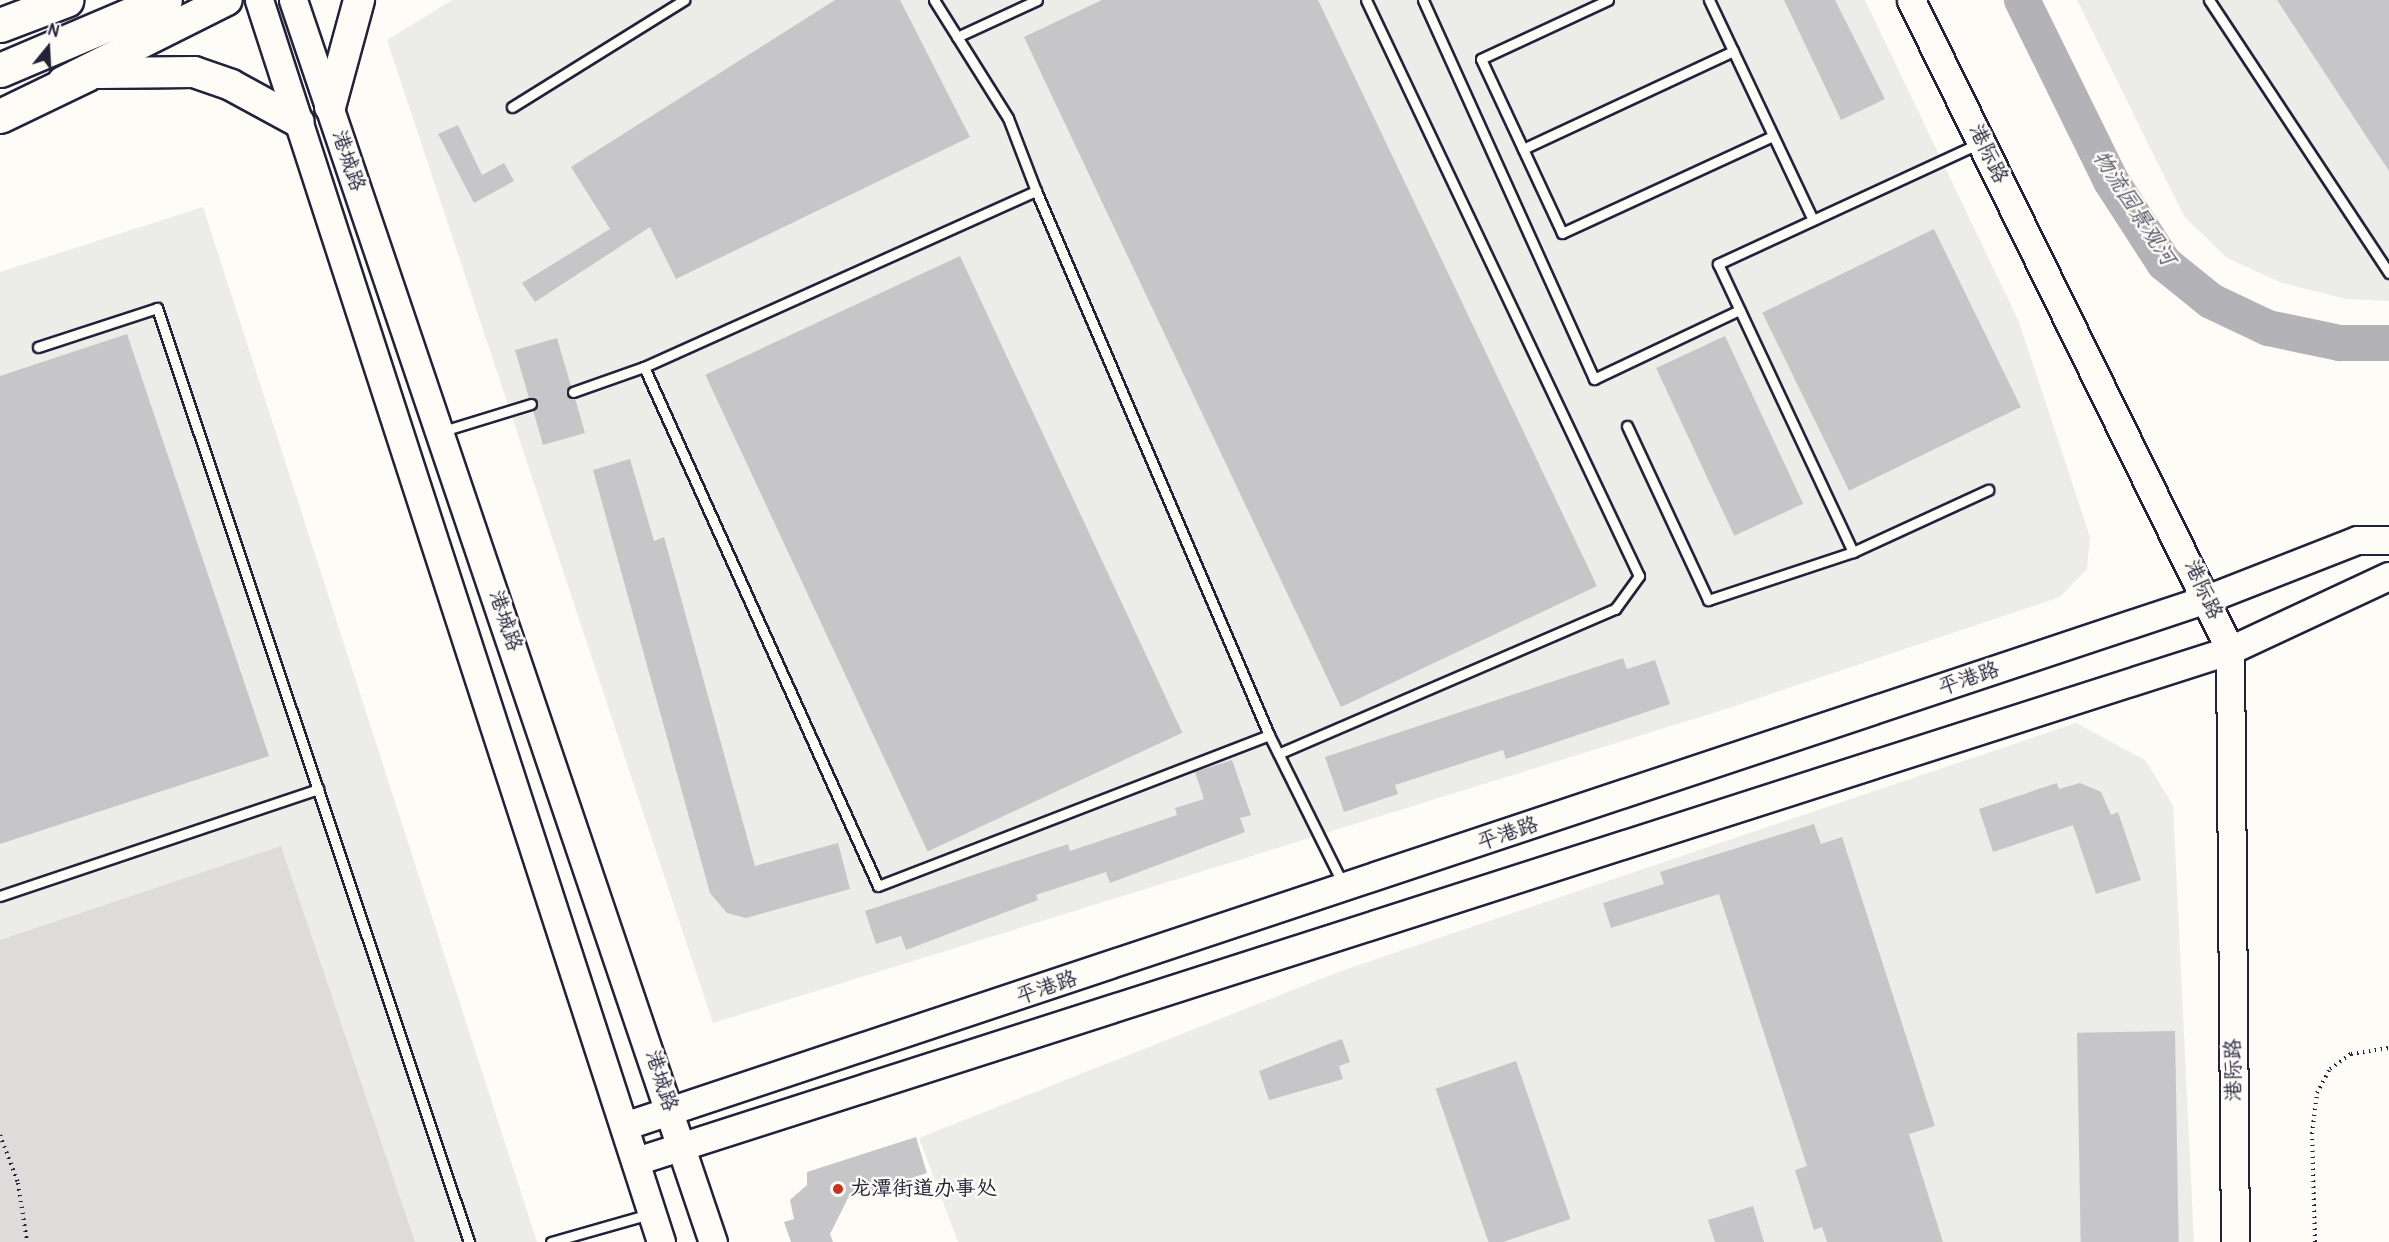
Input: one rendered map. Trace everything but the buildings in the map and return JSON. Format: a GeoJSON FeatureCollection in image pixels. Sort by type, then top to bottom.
{"type":"FeatureCollection","features":[{"type":"Feature","properties":{"kind":"highway"},"geometry":{"type":"LineString","coordinates":[[0,25],[66,0]]}},
{"type":"Feature","properties":{"kind":"highway"},"geometry":{"type":"LineString","coordinates":[[0,70],[165,0]]}},
{"type":"Feature","properties":{"kind":"highway"},"geometry":{"type":"LineString","coordinates":[[0,116],[87,74]]}},
{"type":"Feature","properties":{"kind":"main road"},"geometry":{"type":"LineString","coordinates":[[0,103],[87,74],[227,0]]}},
{"type":"Feature","properties":{"kind":"main road"},"geometry":{"type":"LineString","coordinates":[[330,107],[359,0]]}},
{"type":"Feature","properties":{"kind":"main road"},"geometry":{"type":"LineString","coordinates":[[87,74],[194,72],[231,84],[298,122]]}},
{"type":"Feature","properties":{"kind":"street"},"geometry":{"type":"LineString","coordinates":[[259,0],[661,1242]]}},
{"type":"Feature","properties":{"kind":"street","name":"港城路"},"geometry":{"type":"LineString","coordinates":[[293,0],[672,1114],[713,1242]]}},
{"type":"Feature","properties":{"kind":"street","name":"港际路"},"geometry":{"type":"LineString","coordinates":[[1911,0],[2209,598],[2230,650],[2235,1242]]}},
{"type":"Feature","properties":{"kind":"street","name":"平港路"},"geometry":{"type":"LineString","coordinates":[[624,1126],[672,1114],[2209,598],[2357,540],[2389,540]]}},
{"type":"Feature","properties":{"kind":"street","name":"平港路"},"geometry":{"type":"LineString","coordinates":[[636,1161],[684,1150],[2230,650],[2389,576]]}},
{"type":"Feature","properties":{"kind":"lane"},"geometry":{"type":"LineString","coordinates":[[512,107],[684,0]]}},
{"type":"Feature","properties":{"kind":"lane"},"geometry":{"type":"LineString","coordinates":[[934,0],[1008,118],[1036,191],[1269,735],[1280,753],[1345,888]]}},
{"type":"Feature","properties":{"kind":"lane"},"geometry":{"type":"LineString","coordinates":[[957,37],[1037,0]]}},
{"type":"Feature","properties":{"kind":"lane"},"geometry":{"type":"LineString","coordinates":[[1280,753],[1615,609],[1639,576],[1366,0]]}},
{"type":"Feature","properties":{"kind":"lane"},"geometry":{"type":"LineString","coordinates":[[1423,0],[1594,379],[1739,310]]}},
{"type":"Feature","properties":{"kind":"lane"},"geometry":{"type":"LineString","coordinates":[[1608,0],[1480,59],[1562,233],[1773,136]]}},
{"type":"Feature","properties":{"kind":"lane"},"geometry":{"type":"LineString","coordinates":[[1709,0],[1813,220]]}},
{"type":"Feature","properties":{"kind":"lane"},"geometry":{"type":"LineString","coordinates":[[2209,0],[2389,273]]}},
{"type":"Feature","properties":{"kind":"lane"},"geometry":{"type":"LineString","coordinates":[[1523,149],[1734,51]]}},
{"type":"Feature","properties":{"kind":"lane"},"geometry":{"type":"LineString","coordinates":[[1853,552],[1718,264],[1982,142]]}},
{"type":"Feature","properties":{"kind":"lane"},"geometry":{"type":"LineString","coordinates":[[573,392],[644,367],[1036,191]]}},
{"type":"Feature","properties":{"kind":"lane"},"geometry":{"type":"LineString","coordinates":[[38,347],[157,308],[469,1242]]}},
{"type":"Feature","properties":{"kind":"lane"},"geometry":{"type":"LineString","coordinates":[[644,367],[878,886],[1269,735]]}},
{"type":"Feature","properties":{"kind":"lane"},"geometry":{"type":"LineString","coordinates":[[440,431],[531,404]]}},
{"type":"Feature","properties":{"kind":"lane"},"geometry":{"type":"LineString","coordinates":[[1627,426],[1708,600],[1853,552],[1988,490]]}},
{"type":"Feature","properties":{"kind":"lane"},"geometry":{"type":"LineString","coordinates":[[0,896],[318,789]]}},
{"type":"Feature","properties":{"kind":"lane"},"geometry":{"type":"LineString","coordinates":[[551,1242],[651,1213]]}},
{"type":"Feature","properties":{"kind":"path"},"geometry":{"type":"LineString","coordinates":[[2314,1242],[2312,1134],[2317,1094],[2330,1068],[2351,1054],[2389,1048]]}},
{"type":"Feature","properties":{"kind":"path"},"geometry":{"type":"LineString","coordinates":[[0,1135],[18,1183],[27,1242]]}},
{"type":"Feature","properties":{"kind":"shaded area"},"geometry":{"type":"Polygon","coordinates":[[[452,0],[1865,0],[2019,322],[2090,537],[2087,569],[2060,597],[1729,708],[713,1023],[387,40],[452,0]]]}},
{"type":"Feature","properties":{"kind":"shaded area"},"geometry":{"type":"Polygon","coordinates":[[[2077,0],[2389,0],[2389,301],[2346,299],[2282,283],[2227,258],[2184,216],[2077,0]]]}},
{"type":"Feature","properties":{"kind":"shaded area"},"geometry":{"type":"Polygon","coordinates":[[[203,207],[537,1242],[0,1242],[0,272],[203,207]]]}},
{"type":"Feature","properties":{"kind":"shaded area"},"geometry":{"type":"Polygon","coordinates":[[[2076,723],[2145,760],[2173,805],[2194,1242],[958,1242],[919,1138],[1341,971],[2076,723]]]}},
{"type":"Feature","properties":{"kind":"shaded area"},"geometry":{"type":"Polygon","coordinates":[[[281,846],[415,1242],[0,1242],[0,940],[281,846]]]}},
{"type":"Feature","properties":{"kind":"waterway","name":"物流园景观河"},"geometry":{"type":"LineString","coordinates":[[2022,0],[2111,181],[2164,263],[2211,301],[2268,328],[2340,343],[2389,343]]}},
{"type":"Feature","properties":{"kind":"place","name":"龙潭街道办事处"},"geometry":{"type":"Point","coordinates":[838,1189]}}]}
